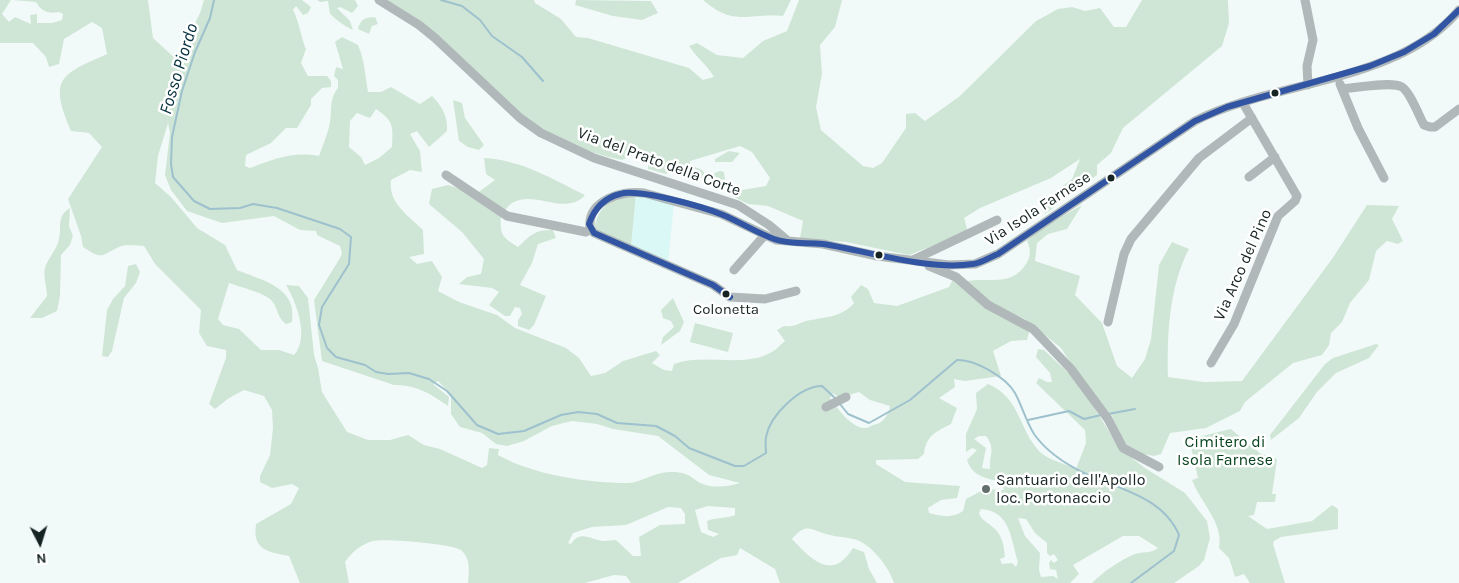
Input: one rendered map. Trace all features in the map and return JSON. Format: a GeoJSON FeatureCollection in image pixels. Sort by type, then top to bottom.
{"type":"FeatureCollection","features":[{"type":"Feature","properties":{"kind":"street","name":"Via del Prato della Corte"},"geometry":{"type":"LineString","coordinates":[[379,0],[431,34],[520,118],[541,133],[594,158],[738,205],[769,225],[788,242]]}},
{"type":"Feature","properties":{"kind":"street"},"geometry":{"type":"LineString","coordinates":[[1305,0],[1313,40],[1307,66],[1308,85]]}},
{"type":"Feature","properties":{"kind":"street","name":"Via Isola Farnese"},"geometry":{"type":"LineString","coordinates":[[796,291],[764,299],[730,297],[713,285],[594,232],[590,228],[591,215],[607,199],[621,193],[633,192],[673,200],[721,214],[764,236],[788,242],[823,244],[877,256],[961,265],[989,260],[1190,124],[1216,111],[1338,77],[1385,60],[1413,46],[1440,29],[1459,10]]}},
{"type":"Feature","properties":{"kind":"street"},"geometry":{"type":"LineString","coordinates":[[1338,77],[1358,128],[1384,178]]}},
{"type":"Feature","properties":{"kind":"street"},"geometry":{"type":"LineString","coordinates":[[1342,89],[1392,84],[1400,86],[1405,90],[1424,124],[1430,128],[1435,127],[1459,109]]}},
{"type":"Feature","properties":{"kind":"street","name":"Via Arco del Pino"},"geometry":{"type":"LineString","coordinates":[[1211,363],[1234,324],[1278,216],[1296,198],[1295,190],[1243,103]]}},
{"type":"Feature","properties":{"kind":"street"},"geometry":{"type":"LineString","coordinates":[[1108,322],[1124,254],[1131,239],[1199,158],[1252,118]]}},
{"type":"Feature","properties":{"kind":"street"},"geometry":{"type":"LineString","coordinates":[[1249,177],[1275,157]]}},
{"type":"Feature","properties":{"kind":"street"},"geometry":{"type":"LineString","coordinates":[[446,175],[507,216],[586,232]]}},
{"type":"Feature","properties":{"kind":"street"},"geometry":{"type":"LineString","coordinates":[[997,220],[916,260],[921,265],[935,268],[956,277],[988,305],[1033,329],[1065,362],[1101,409],[1123,448],[1159,467]]}},
{"type":"Feature","properties":{"kind":"street"},"geometry":{"type":"LineString","coordinates":[[734,270],[764,236]]}},
{"type":"Feature","properties":{"kind":"street"},"geometry":{"type":"LineString","coordinates":[[829,405],[844,398]]}},
{"type":"Feature","properties":{"kind":"shaded area"},"geometry":{"type":"Polygon","coordinates":[[[636,194],[674,204],[668,262],[631,246],[636,194]]]}},
{"type":"Feature","properties":{"kind":"green space"},"geometry":{"type":"Polygon","coordinates":[[[0,0],[11,0],[2,14],[9,22],[15,17],[31,24],[30,15],[37,14],[37,23],[52,23],[62,20],[63,14],[59,12],[46,12],[36,2],[12,0],[148,0],[153,38],[177,60],[200,13],[204,0],[302,0],[311,7],[308,13],[303,15],[296,6],[293,10],[306,49],[301,63],[308,76],[327,76],[331,81],[331,87],[322,88],[311,99],[311,105],[297,128],[286,128],[271,143],[246,155],[245,166],[250,168],[292,155],[319,156],[329,126],[332,100],[338,88],[338,80],[334,76],[336,67],[343,69],[335,42],[342,37],[358,45],[368,92],[381,92],[391,87],[420,104],[432,96],[439,104],[445,116],[447,131],[429,147],[417,131],[410,134],[420,151],[422,172],[410,170],[391,180],[391,188],[396,202],[405,214],[423,230],[424,254],[409,257],[417,264],[432,261],[442,277],[438,291],[459,302],[497,315],[515,328],[566,348],[579,358],[591,376],[605,373],[623,361],[656,351],[660,355],[652,363],[664,370],[672,371],[674,364],[686,361],[735,360],[759,357],[772,352],[785,341],[777,330],[784,326],[794,326],[806,321],[844,312],[854,303],[851,297],[861,285],[868,289],[874,303],[897,306],[949,287],[953,279],[982,305],[1029,332],[1027,340],[1011,341],[993,351],[1001,376],[965,381],[954,379],[955,387],[939,398],[957,408],[951,424],[932,435],[927,443],[924,454],[918,459],[876,460],[876,464],[905,482],[960,486],[957,498],[941,500],[928,508],[929,513],[938,515],[950,516],[959,514],[963,511],[966,499],[985,489],[1004,490],[1001,482],[985,478],[972,470],[967,460],[977,450],[972,448],[966,452],[966,434],[977,409],[976,393],[988,384],[1007,397],[1027,434],[1043,455],[1076,469],[1086,443],[1085,430],[1036,383],[1039,378],[1052,382],[1050,373],[1036,357],[1038,349],[1044,350],[1078,382],[1120,449],[1145,468],[1185,493],[1207,521],[1210,538],[1204,560],[1199,566],[1174,583],[1092,583],[1106,571],[1135,554],[1153,551],[1158,548],[1139,536],[1123,536],[1073,565],[1079,574],[1070,583],[894,583],[878,556],[866,545],[853,539],[806,529],[797,533],[792,539],[814,560],[822,564],[837,564],[853,548],[864,552],[869,569],[877,583],[780,583],[775,569],[740,548],[737,555],[721,558],[678,583],[631,583],[626,576],[614,575],[585,583],[468,583],[468,561],[461,550],[432,544],[379,540],[361,547],[345,562],[349,583],[300,583],[289,556],[274,553],[263,548],[259,544],[255,533],[256,524],[291,504],[299,488],[292,484],[272,488],[260,482],[260,476],[270,455],[273,428],[272,410],[264,396],[244,390],[229,398],[215,409],[209,404],[226,358],[226,350],[207,346],[199,333],[201,310],[155,264],[144,246],[122,246],[101,255],[94,254],[83,247],[68,199],[102,147],[89,133],[71,131],[64,114],[60,89],[63,81],[69,74],[107,54],[102,28],[92,22],[64,39],[59,64],[49,67],[46,57],[33,43],[0,43],[0,0]],[[376,109],[370,118],[357,113],[350,121],[349,147],[361,157],[365,165],[379,158],[392,147],[392,129],[386,117],[376,109]],[[168,123],[158,156],[155,183],[171,197],[197,228],[225,245],[237,270],[276,287],[284,293],[292,310],[292,322],[286,324],[269,298],[229,283],[218,319],[223,325],[239,329],[261,350],[279,350],[294,355],[299,348],[301,339],[300,320],[294,300],[286,285],[299,286],[308,298],[314,355],[322,392],[347,432],[368,440],[390,440],[408,435],[424,445],[440,449],[482,468],[487,465],[489,448],[499,449],[498,455],[528,468],[544,473],[579,479],[628,483],[660,473],[679,472],[710,486],[740,483],[709,475],[658,436],[613,429],[597,424],[572,421],[552,426],[524,441],[507,446],[496,444],[482,433],[460,427],[451,414],[451,394],[438,381],[433,384],[449,397],[448,406],[416,388],[394,385],[322,361],[314,300],[340,258],[342,253],[340,246],[317,235],[316,231],[300,230],[274,216],[222,223],[187,211],[171,190],[165,175],[170,133],[168,123]],[[859,392],[840,398],[833,393],[830,398],[845,417],[850,422],[861,427],[867,428],[880,423],[886,417],[890,406],[870,400],[859,392]],[[979,436],[974,439],[986,448],[982,468],[990,469],[991,445],[989,441],[986,436],[979,436]],[[708,506],[695,510],[701,532],[713,537],[719,534],[708,530],[707,521],[735,515],[735,508],[708,506]],[[668,507],[626,525],[592,527],[573,533],[568,543],[571,544],[578,537],[582,536],[604,541],[616,540],[633,556],[641,556],[639,537],[660,525],[685,524],[685,514],[681,508],[668,507]],[[981,509],[980,516],[1000,536],[1004,546],[1005,557],[1000,559],[1002,564],[1012,563],[1016,567],[1018,562],[1011,535],[1004,520],[991,511],[981,509]],[[1018,518],[1025,536],[1040,553],[1039,570],[1041,577],[1053,576],[1058,579],[1056,570],[1050,569],[1049,563],[1051,560],[1054,563],[1058,560],[1054,554],[1050,556],[1047,553],[1047,543],[1035,533],[1026,519],[1018,518]]]}},
{"type":"Feature","properties":{"kind":"green space"},"geometry":{"type":"Polygon","coordinates":[[[317,0],[355,0],[358,6],[352,13],[340,7],[337,8],[350,21],[353,30],[330,14],[328,1],[320,2],[317,0]]]}},
{"type":"Feature","properties":{"kind":"green space"},"geometry":{"type":"Polygon","coordinates":[[[387,0],[534,0],[535,3],[561,19],[576,37],[588,38],[689,68],[703,80],[714,77],[689,46],[697,43],[717,55],[743,58],[763,41],[787,31],[799,0],[842,0],[835,27],[820,45],[822,74],[816,107],[821,130],[863,166],[873,168],[882,163],[906,128],[906,114],[915,113],[925,121],[960,96],[1036,21],[1058,9],[1072,7],[1085,11],[1100,8],[1114,27],[1126,27],[1142,0],[1228,0],[1229,23],[1222,46],[1123,128],[1111,153],[1097,165],[1097,175],[1045,214],[1040,203],[1072,179],[1080,159],[1051,178],[980,208],[964,218],[968,232],[909,255],[846,242],[800,238],[803,221],[768,206],[748,204],[732,196],[736,191],[766,186],[770,178],[752,152],[740,146],[690,161],[690,165],[702,170],[705,174],[697,183],[691,177],[671,172],[666,174],[648,169],[648,161],[642,153],[622,160],[586,150],[549,135],[523,118],[441,41],[415,19],[387,0]]]}},
{"type":"Feature","properties":{"kind":"green space"},"geometry":{"type":"Polygon","coordinates":[[[576,0],[651,1],[658,13],[642,20],[613,16],[575,5],[576,0]]]}},
{"type":"Feature","properties":{"kind":"green space"},"geometry":{"type":"Polygon","coordinates":[[[703,0],[791,0],[783,16],[741,17],[724,13],[703,0]]]}},
{"type":"Feature","properties":{"kind":"green space"},"geometry":{"type":"Polygon","coordinates":[[[375,17],[378,24],[372,26],[369,34],[358,29],[364,19],[375,17]]]}},
{"type":"Feature","properties":{"kind":"green space"},"geometry":{"type":"Polygon","coordinates":[[[453,100],[462,103],[465,118],[484,145],[479,150],[468,147],[459,141],[453,100]]]}},
{"type":"Feature","properties":{"kind":"green space"},"geometry":{"type":"Polygon","coordinates":[[[729,151],[740,153],[732,162],[715,162],[715,159],[729,151]]]}},
{"type":"Feature","properties":{"kind":"green space"},"geometry":{"type":"Polygon","coordinates":[[[484,158],[524,166],[585,195],[569,204],[530,199],[521,200],[512,203],[501,215],[501,231],[508,240],[518,247],[530,236],[542,231],[553,230],[556,238],[538,244],[532,263],[520,285],[546,296],[534,325],[529,330],[518,326],[518,320],[522,314],[520,308],[515,307],[510,316],[505,316],[489,305],[499,292],[492,288],[459,284],[467,277],[481,274],[484,259],[462,232],[429,204],[432,189],[448,185],[476,194],[495,180],[486,174],[484,158]]]}},
{"type":"Feature","properties":{"kind":"green space"},"geometry":{"type":"Polygon","coordinates":[[[720,171],[724,172],[726,187],[719,188],[708,179],[712,174],[720,171]]]}},
{"type":"Feature","properties":{"kind":"green space"},"geometry":{"type":"Polygon","coordinates":[[[636,194],[631,246],[594,229],[599,213],[603,208],[620,198],[636,194]]]}},
{"type":"Feature","properties":{"kind":"green space"},"geometry":{"type":"Polygon","coordinates":[[[1082,205],[1067,229],[1048,234],[1037,243],[1035,261],[1080,276],[1075,295],[1102,323],[1117,366],[1132,378],[1145,359],[1151,339],[1159,265],[1172,242],[1189,249],[1182,264],[1173,295],[1169,328],[1168,377],[1204,382],[1242,381],[1332,259],[1367,205],[1399,206],[1392,219],[1403,241],[1398,244],[1387,241],[1376,251],[1369,280],[1350,303],[1342,322],[1331,333],[1329,345],[1322,355],[1293,363],[1245,402],[1240,411],[1206,428],[1170,433],[1161,454],[1154,456],[1143,454],[1125,446],[1112,416],[1081,379],[1061,348],[1025,319],[991,303],[967,281],[1000,280],[1014,276],[1029,259],[1030,250],[1027,241],[1039,229],[1082,205]]]}},
{"type":"Feature","properties":{"kind":"green space"},"geometry":{"type":"Polygon","coordinates":[[[70,208],[69,226],[73,236],[70,245],[61,255],[60,296],[57,311],[42,318],[30,318],[47,296],[45,268],[58,243],[61,218],[70,208]]]}},
{"type":"Feature","properties":{"kind":"green space"},"geometry":{"type":"Polygon","coordinates":[[[136,264],[140,272],[136,283],[124,298],[112,351],[108,357],[102,356],[107,310],[113,299],[125,286],[128,266],[136,264]]]}},
{"type":"Feature","properties":{"kind":"green space"},"geometry":{"type":"Polygon","coordinates":[[[673,298],[684,322],[680,331],[661,345],[663,337],[674,327],[671,321],[663,318],[661,310],[673,298]]]}},
{"type":"Feature","properties":{"kind":"green space"},"geometry":{"type":"Polygon","coordinates":[[[695,323],[733,333],[728,352],[690,342],[695,323]]]}},
{"type":"Feature","properties":{"kind":"green space"},"geometry":{"type":"Polygon","coordinates":[[[1376,344],[1379,345],[1369,358],[1336,373],[1317,392],[1299,418],[1271,440],[1270,435],[1325,364],[1333,358],[1376,344]]]}},
{"type":"Feature","properties":{"kind":"green space","name":"Cimitero di Isola Farnese"},"geometry":{"type":"Polygon","coordinates":[[[1231,429],[1261,454],[1277,459],[1272,494],[1276,494],[1275,502],[1257,502],[1254,515],[1248,516],[1267,529],[1312,521],[1332,505],[1338,509],[1338,529],[1281,537],[1274,541],[1273,544],[1285,583],[1250,583],[1244,574],[1235,577],[1229,558],[1219,548],[1220,539],[1215,521],[1192,480],[1198,478],[1189,439],[1231,429]]]}},
{"type":"Feature","properties":{"kind":"waterway","name":"Fosso Piordo"},"geometry":{"type":"LineString","coordinates":[[214,0],[210,18],[195,52],[182,91],[172,137],[171,164],[173,177],[194,201],[210,209],[240,208],[253,204],[277,208],[340,229],[351,237],[349,264],[322,307],[319,325],[327,348],[336,357],[365,365],[376,372],[388,374],[409,373],[429,379],[447,391],[477,425],[498,434],[524,431],[561,415],[578,412],[597,414],[617,423],[656,426],[675,436],[689,448],[735,466],[744,466],[766,453],[766,439],[773,420],[787,403],[796,396],[813,387],[822,386],[835,398]]}},
{"type":"Feature","properties":{"kind":"waterway"},"geometry":{"type":"LineString","coordinates":[[441,0],[462,6],[480,20],[492,36],[522,57],[543,81]]}},
{"type":"Feature","properties":{"kind":"waterway","name":"Fosso Piordo"},"geometry":{"type":"LineString","coordinates":[[840,404],[848,414],[869,423],[910,400],[957,360],[972,362],[989,370],[1011,387],[1034,434],[1051,452],[1079,470],[1139,496],[1151,503],[1172,522],[1179,535],[1174,551],[1131,583]]}},
{"type":"Feature","properties":{"kind":"waterway"},"geometry":{"type":"LineString","coordinates":[[1108,414],[1135,409]]}},
{"type":"Feature","properties":{"kind":"waterway"},"geometry":{"type":"LineString","coordinates":[[1028,420],[1069,411],[1084,419],[1101,415]]}},
{"type":"Feature","properties":{"kind":"transit line"},"geometry":{"type":"LineString","coordinates":[[730,297],[713,285],[594,233],[589,224],[594,214],[600,205],[609,198],[620,194],[641,194],[671,199],[714,212],[780,241],[823,244],[918,263],[937,265],[976,263],[998,254],[1195,121],[1227,107],[1370,66],[1404,52],[1434,34],[1459,10]]}},
{"type":"Feature","properties":{"kind":"place","name":"Colonetta"},"geometry":{"type":"Point","coordinates":[726,294]}},
{"type":"Feature","properties":{"kind":"place","name":"Santuario dell'Apollo loc. Portonaccio"},"geometry":{"type":"Point","coordinates":[986,489]}}]}
